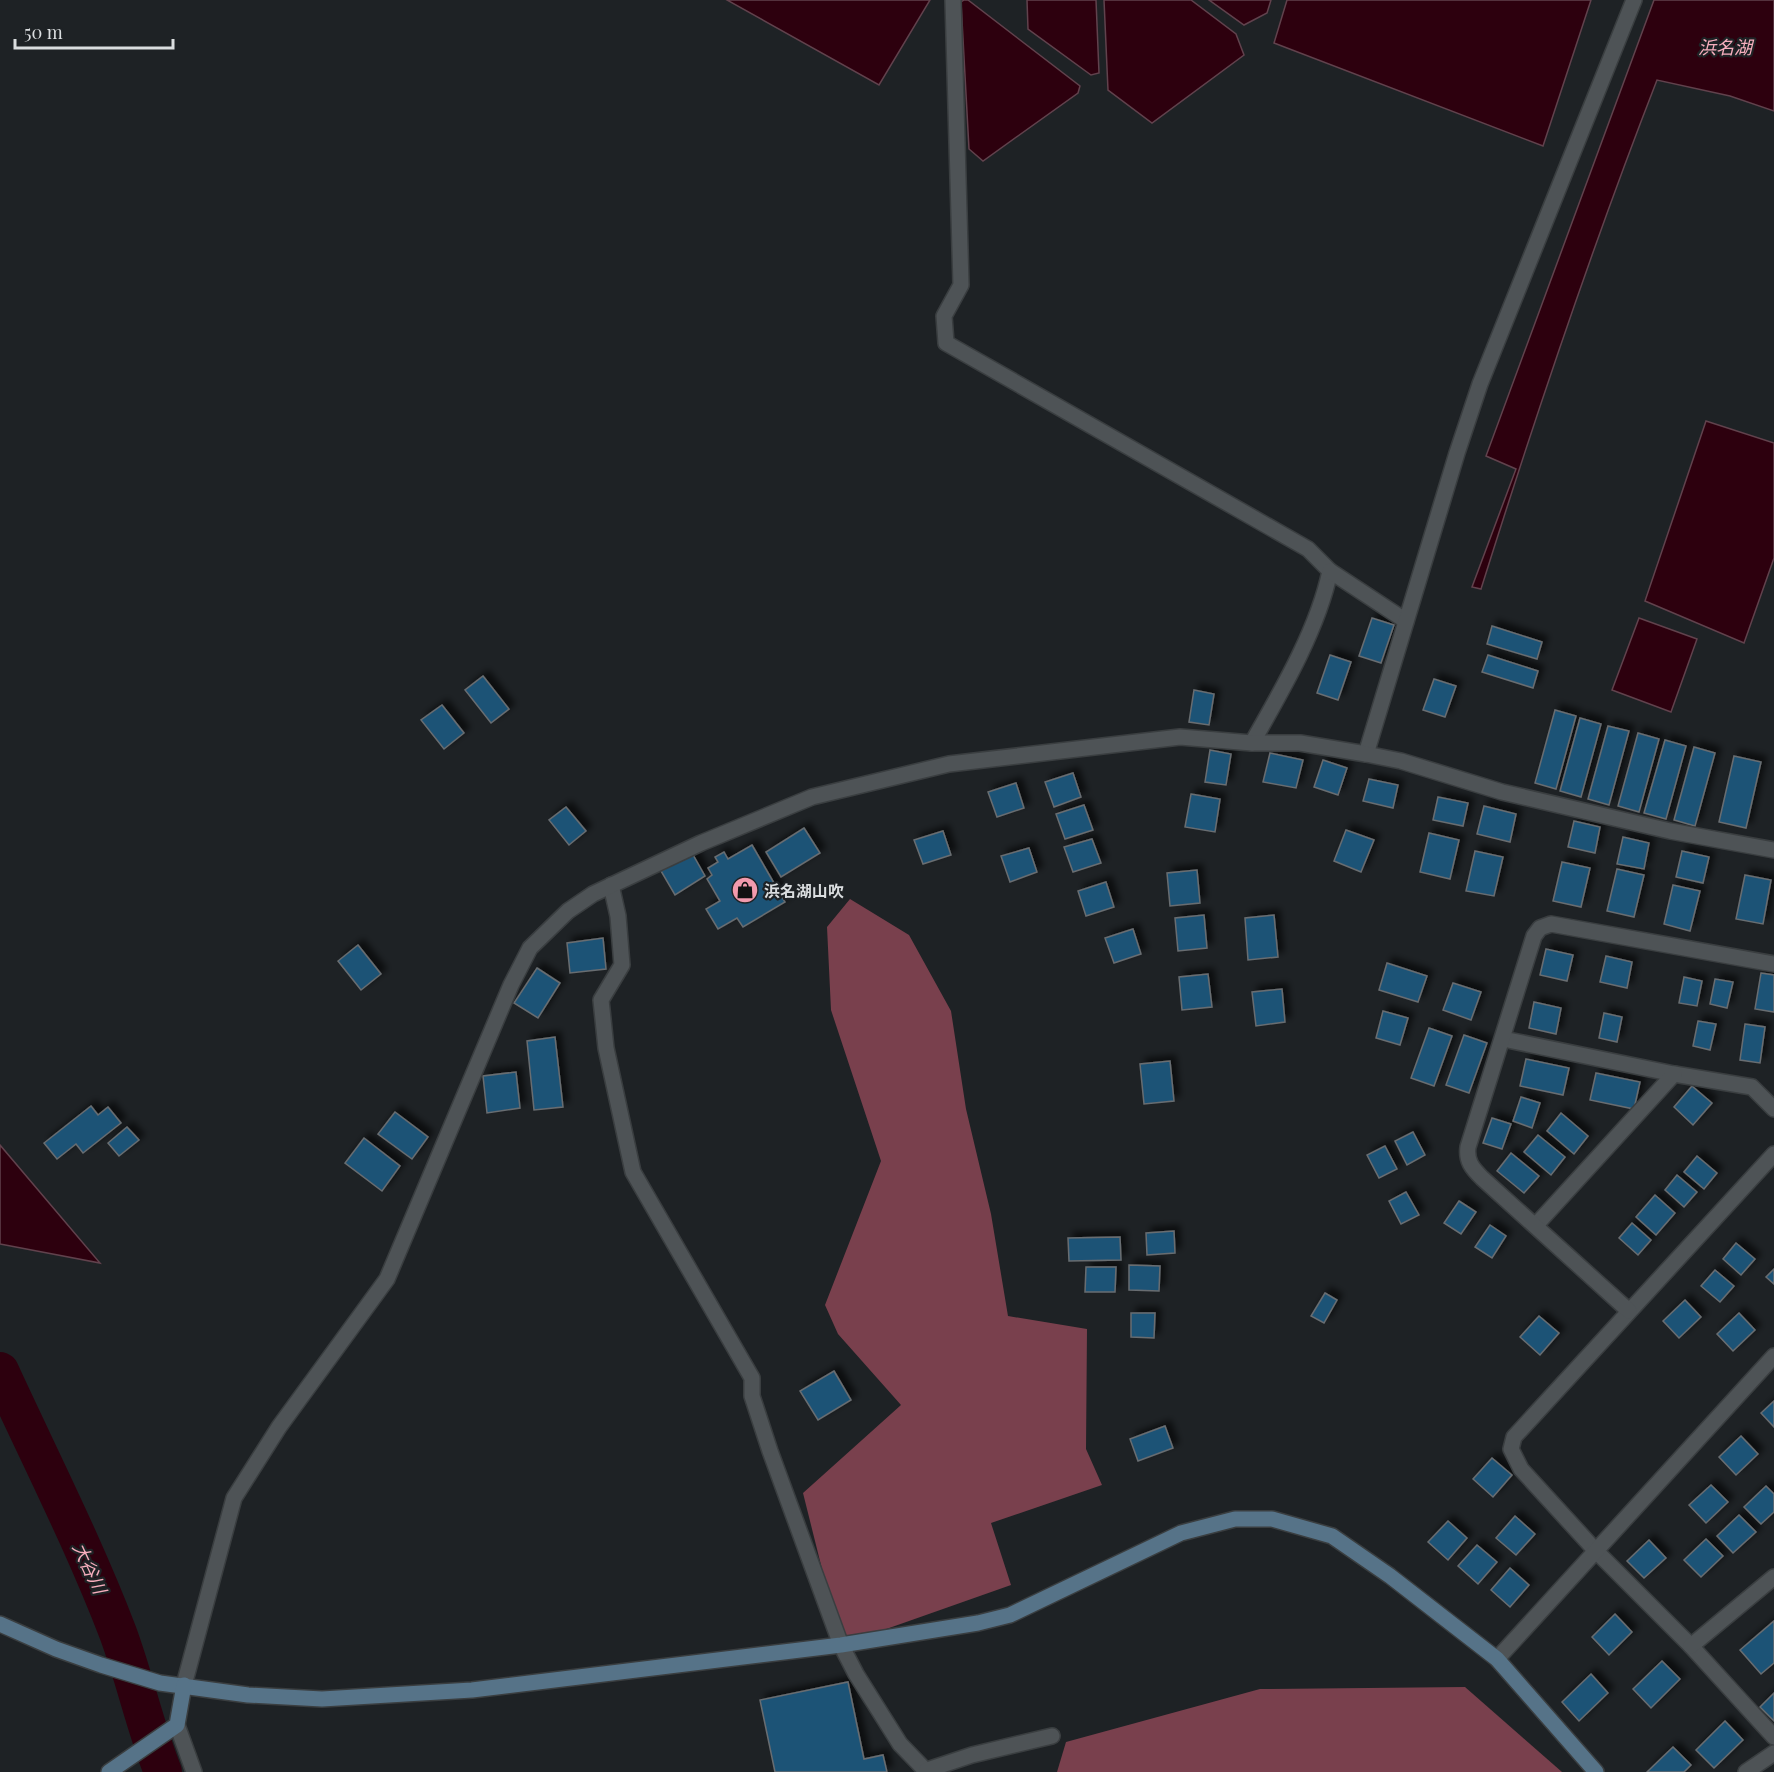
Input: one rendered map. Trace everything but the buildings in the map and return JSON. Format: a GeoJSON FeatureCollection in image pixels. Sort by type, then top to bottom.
{"type":"FeatureCollection","features":[{"type":"Feature","properties":{"kind":"street"},"geometry":{"type":"LineString","coordinates":[[953,0],[961,285],[944,316],[946,343],[1308,549],[1330,571],[1406,621]]}},
{"type":"Feature","properties":{"kind":"street"},"geometry":{"type":"LineString","coordinates":[[1366,754],[1456,453],[1480,384],[1634,0]]}},
{"type":"Feature","properties":{"kind":"street"},"geometry":{"type":"LineString","coordinates":[[1252,743],[1289,678],[1326,592],[1330,571]]}},
{"type":"Feature","properties":{"kind":"street"},"geometry":{"type":"LineString","coordinates":[[194,1772],[177,1725],[184,1684],[234,1498],[279,1427],[387,1279],[511,985],[530,948],[568,911],[593,894],[701,843],[812,797],[949,764],[1180,737],[1252,743],[1300,743],[1366,754],[1401,761],[1513,795],[1670,831],[1774,850]]}},
{"type":"Feature","properties":{"kind":"street"},"geometry":{"type":"LineString","coordinates":[[611,885],[618,916],[622,965],[601,1000],[606,1048],[633,1172],[752,1378],[752,1396],[789,1505],[841,1645],[856,1674],[900,1744],[927,1771],[972,1755],[1052,1736]]}},
{"type":"Feature","properties":{"kind":"street"},"geometry":{"type":"LineString","coordinates":[[1629,1311],[1472,1169],[1467,1158],[1468,1147],[1534,936],[1540,928],[1551,924],[1774,964]]}},
{"type":"Feature","properties":{"kind":"street"},"geometry":{"type":"LineString","coordinates":[[1503,1039],[1674,1074],[1752,1087],[1774,1109]]}},
{"type":"Feature","properties":{"kind":"street"},"geometry":{"type":"LineString","coordinates":[[1536,1225],[1674,1074]]}},
{"type":"Feature","properties":{"kind":"street"},"geometry":{"type":"LineString","coordinates":[[1774,1154],[1514,1437],[1511,1449],[1521,1468],[1595,1550],[1690,1646],[1774,1737]]}},
{"type":"Feature","properties":{"kind":"street"},"geometry":{"type":"LineString","coordinates":[[1497,1659],[1774,1356]]}},
{"type":"Feature","properties":{"kind":"street"},"geometry":{"type":"LineString","coordinates":[[0,1624],[56,1649],[160,1683],[184,1684],[248,1695],[322,1699],[461,1691],[841,1645],[978,1623],[1010,1615],[1181,1533],[1235,1519],[1272,1519],[1332,1536],[1390,1576],[1497,1659],[1596,1772]]}},
{"type":"Feature","properties":{"kind":"street"},"geometry":{"type":"LineString","coordinates":[[1690,1646],[1774,1577]]}},
{"type":"Feature","properties":{"kind":"street"},"geometry":{"type":"LineString","coordinates":[[108,1772],[177,1725]]}},
{"type":"Feature","properties":{"kind":"street"},"geometry":{"type":"LineString","coordinates":[[1746,1772],[1774,1753]]}},
{"type":"Feature","properties":{"kind":"shaded area"},"geometry":{"type":"Polygon","coordinates":[[[850,899],[909,935],[951,1011],[966,1109],[991,1214],[1008,1316],[1087,1329],[1086,1449],[1102,1485],[991,1523],[1011,1585],[841,1645],[803,1493],[901,1405],[838,1334],[825,1305],[881,1161],[831,1010],[827,927],[850,899]]]}},
{"type":"Feature","properties":{"kind":"shaded area"},"geometry":{"type":"Polygon","coordinates":[[[1465,1687],[1562,1772],[1057,1772],[1066,1742],[1260,1689],[1465,1687]]]}},
{"type":"Feature","properties":{"kind":"water"},"geometry":{"type":"Polygon","coordinates":[[[727,0],[930,0],[879,85],[727,0]]]}},
{"type":"Feature","properties":{"kind":"water"},"geometry":{"type":"Polygon","coordinates":[[[968,0],[1080,86],[1078,93],[983,161],[969,149],[961,2],[968,0]]]}},
{"type":"Feature","properties":{"kind":"water"},"geometry":{"type":"Polygon","coordinates":[[[1027,0],[1096,0],[1099,73],[1091,75],[1028,29],[1027,0]]]}},
{"type":"Feature","properties":{"kind":"water"},"geometry":{"type":"Polygon","coordinates":[[[1104,0],[1191,0],[1236,34],[1244,55],[1152,123],[1108,90],[1104,0]]]}},
{"type":"Feature","properties":{"kind":"water"},"geometry":{"type":"Polygon","coordinates":[[[1209,0],[1271,0],[1267,13],[1244,25],[1209,0]]]}},
{"type":"Feature","properties":{"kind":"water"},"geometry":{"type":"Polygon","coordinates":[[[1287,0],[1591,0],[1543,146],[1274,43],[1287,0]]]}},
{"type":"Feature","properties":{"kind":"water","name":"浜名湖"},"geometry":{"type":"Polygon","coordinates":[[[1654,0],[1774,0],[1774,111],[1730,96],[1657,80],[1565,333],[1481,589],[1472,587],[1516,469],[1486,456],[1654,0]]]}},
{"type":"Feature","properties":{"kind":"water"},"geometry":{"type":"Polygon","coordinates":[[[1706,421],[1774,443],[1774,558],[1744,643],[1645,601],[1706,421]]]}},
{"type":"Feature","properties":{"kind":"water"},"geometry":{"type":"Polygon","coordinates":[[[1639,618],[1697,639],[1671,712],[1612,690],[1639,618]]]}},
{"type":"Feature","properties":{"kind":"water"},"geometry":{"type":"Polygon","coordinates":[[[0,1145],[100,1263],[0,1244],[0,1145]]]}},
{"type":"Feature","properties":{"kind":"waterway","name":"大谷川"},"geometry":{"type":"LineString","coordinates":[[0,1371],[105,1600],[124,1650],[163,1772]]}},
{"type":"Feature","properties":{"kind":"place","name":"浜名湖山吹"},"geometry":{"type":"Point","coordinates":[745,890]}}]}
